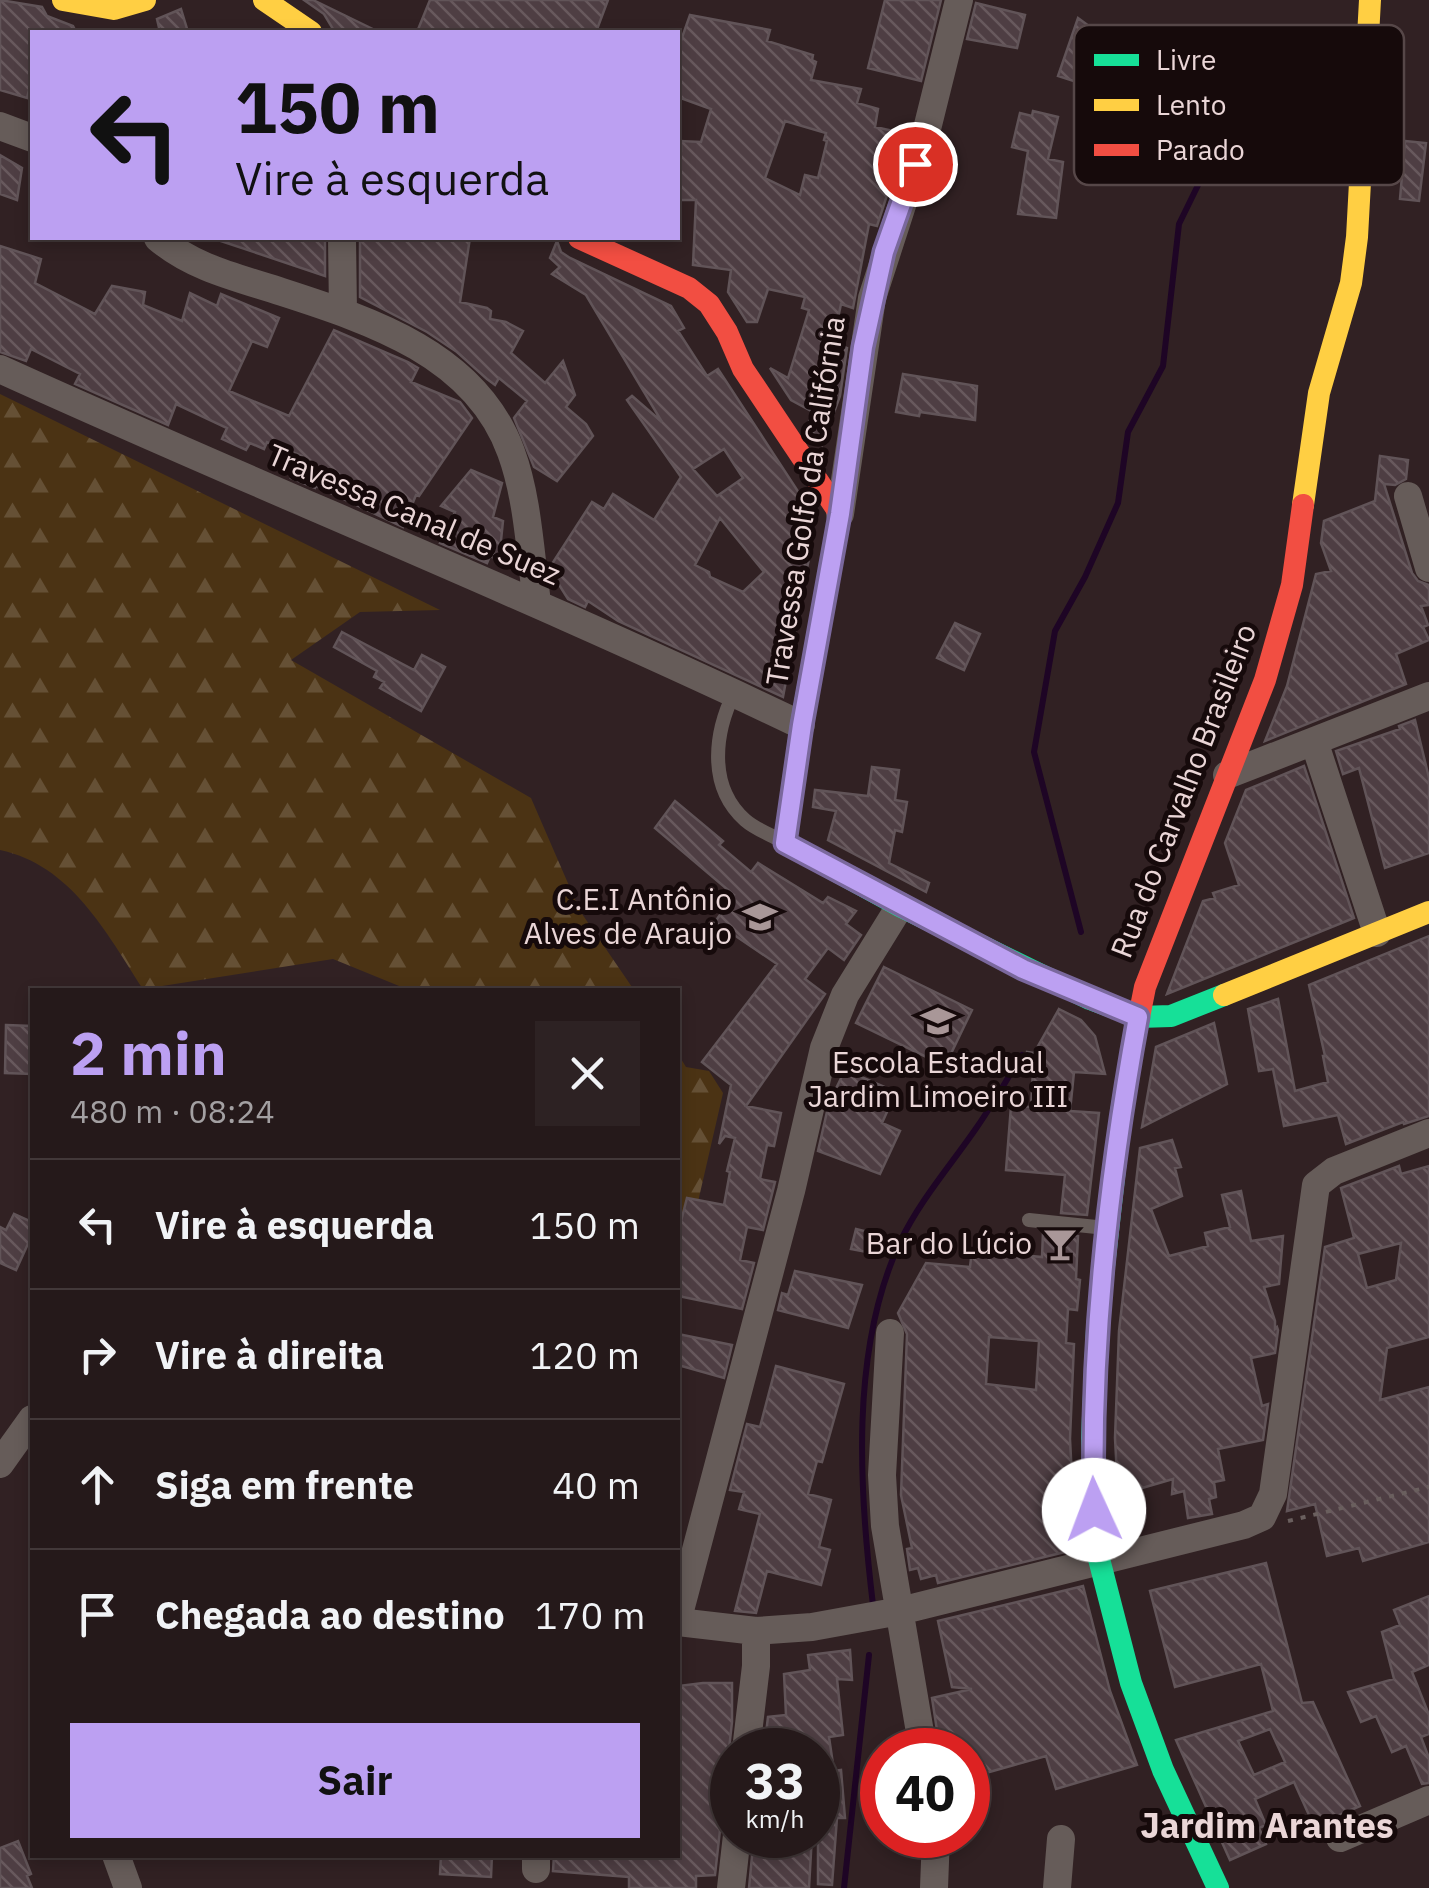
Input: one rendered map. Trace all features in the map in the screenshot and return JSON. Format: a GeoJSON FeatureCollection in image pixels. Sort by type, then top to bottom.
{"type":"FeatureCollection","features":[{"type":"Feature","properties":{"kind":"street"},"geometry":{"type":"LineString","coordinates":[[63,0],[100,10],[120,10],[145,0]]}},
{"type":"Feature","properties":{"kind":"street","name":"Travessa Golfo da Califórnia"},"geometry":{"type":"LineString","coordinates":[[785,843],[872,298],[928,125],[959,0]]}},
{"type":"Feature","properties":{"kind":"street","name":"Rua do Carvalho Brasileiro"},"geometry":{"type":"LineString","coordinates":[[1369,25],[1370,0]]}},
{"type":"Feature","properties":{"kind":"street"},"geometry":{"type":"LineString","coordinates":[[269,3],[286,30]]}},
{"type":"Feature","properties":{"kind":"street"},"geometry":{"type":"LineString","coordinates":[[269,3],[308,30]]}},
{"type":"Feature","properties":{"kind":"street"},"geometry":{"type":"LineString","coordinates":[[0,126],[30,137]]}},
{"type":"Feature","properties":{"kind":"street","name":"Rua do Carvalho Brasileiro"},"geometry":{"type":"LineString","coordinates":[[1218,1888],[1163,1770],[1131,1683],[1099,1558],[1092,1438],[1097,1329],[1122,1106],[1138,1017],[1146,987],[1265,680],[1292,585],[1318,393],[1352,283],[1360,185]]}},
{"type":"Feature","properties":{"kind":"street"},"geometry":{"type":"LineString","coordinates":[[160,240],[198,264],[343,312],[404,339],[443,362],[487,403],[512,454],[538,602]]}},
{"type":"Feature","properties":{"kind":"street"},"geometry":{"type":"LineString","coordinates":[[342,240],[343,312]]}},
{"type":"Feature","properties":{"kind":"street"},"geometry":{"type":"LineString","coordinates":[[583,240],[689,288],[708,304],[743,369],[840,514]]}},
{"type":"Feature","properties":{"kind":"street","name":"Travessa Canal de Suez"},"geometry":{"type":"LineString","coordinates":[[0,370],[538,602],[802,725]]}},
{"type":"Feature","properties":{"kind":"street"},"geometry":{"type":"LineString","coordinates":[[1408,496],[1429,568]]}},
{"type":"Feature","properties":{"kind":"street"},"geometry":{"type":"LineString","coordinates":[[1227,775],[1429,696]]}},
{"type":"Feature","properties":{"kind":"street"},"geometry":{"type":"LineString","coordinates":[[1314,744],[1378,932]]}},
{"type":"Feature","properties":{"kind":"street"},"geometry":{"type":"LineString","coordinates":[[785,843],[1023,969],[1138,1017],[1170,1016],[1429,912]]}},
{"type":"Feature","properties":{"kind":"street"},"geometry":{"type":"LineString","coordinates":[[680,1612],[791,1190],[824,1048],[845,995],[900,906]]}},
{"type":"Feature","properties":{"kind":"street"},"geometry":{"type":"LineString","coordinates":[[680,1620],[756,1631],[892,1612],[1244,1524],[1262,1516],[1273,1494],[1316,1185],[1334,1171],[1429,1133]]}},
{"type":"Feature","properties":{"kind":"street"},"geometry":{"type":"LineString","coordinates":[[890,1333],[882,1475],[885,1526],[892,1612],[919,1728]]}},
{"type":"Feature","properties":{"kind":"street"},"geometry":{"type":"LineString","coordinates":[[5,1458],[30,1421]]}},
{"type":"Feature","properties":{"kind":"street"},"geometry":{"type":"LineString","coordinates":[[749,1728],[756,1631]]}},
{"type":"Feature","properties":{"kind":"street"},"geometry":{"type":"LineString","coordinates":[[1340,1838],[1429,1800]]}},
{"type":"Feature","properties":{"kind":"street"},"geometry":{"type":"LineString","coordinates":[[1057,1888],[1062,1840]]}},
{"type":"Feature","properties":{"kind":"street"},"geometry":{"type":"LineString","coordinates":[[117,1858],[128,1888]]}},
{"type":"Feature","properties":{"kind":"street"},"geometry":{"type":"LineString","coordinates":[[730,1888],[734,1858]]}},
{"type":"Feature","properties":{"kind":"street"},"geometry":{"type":"LineString","coordinates":[[934,1888],[935,1858]]}},
{"type":"Feature","properties":{"kind":"lane"},"geometry":{"type":"LineString","coordinates":[[734,693],[720,732],[720,784],[747,822],[785,843]]}},
{"type":"Feature","properties":{"kind":"lane"},"geometry":{"type":"LineString","coordinates":[[1029,1220],[1107,1228]]}},
{"type":"Feature","properties":{"kind":"path"},"geometry":{"type":"LineString","coordinates":[[1262,1516],[1291,1521],[1429,1487]]}},
{"type":"Feature","properties":{"kind":"green space"},"geometry":{"type":"Polygon","coordinates":[[[0,394],[440,610],[360,612],[291,660],[531,798],[580,911],[633,988],[404,988],[333,959],[142,988],[100,924],[67,886],[25,858],[0,850],[0,394]]]}},
{"type":"Feature","properties":{"kind":"green space"},"geometry":{"type":"Polygon","coordinates":[[[680,1057],[686,1067],[709,1071],[723,1093],[680,1280],[680,1057]]]}},
{"type":"Feature","properties":{"kind":"building"},"geometry":{"type":"Polygon","coordinates":[[[0,0],[42,7],[47,16],[73,26],[75,30],[30,30],[27,98],[0,90],[0,0]]]}},
{"type":"Feature","properties":{"kind":"building"},"geometry":{"type":"Polygon","coordinates":[[[304,0],[313,0],[375,30],[335,30],[324,14],[304,0]]]}},
{"type":"Feature","properties":{"kind":"building"},"geometry":{"type":"Polygon","coordinates":[[[430,0],[608,0],[597,30],[418,30],[430,0]]]}},
{"type":"Feature","properties":{"kind":"building"},"geometry":{"type":"Polygon","coordinates":[[[885,0],[941,0],[921,81],[868,68],[885,0]]]}},
{"type":"Feature","properties":{"kind":"building"},"geometry":{"type":"Polygon","coordinates":[[[976,3],[1025,15],[1017,48],[967,39],[976,3]]]}},
{"type":"Feature","properties":{"kind":"building"},"geometry":{"type":"Polygon","coordinates":[[[181,9],[187,30],[160,30],[157,19],[181,9]]]}},
{"type":"Feature","properties":{"kind":"building"},"geometry":{"type":"Polygon","coordinates":[[[690,15],[770,30],[767,41],[813,55],[816,62],[811,80],[861,89],[857,103],[878,109],[875,127],[907,134],[877,226],[869,224],[853,308],[841,304],[833,342],[847,348],[840,396],[822,445],[808,425],[813,412],[791,400],[770,368],[788,378],[809,310],[802,308],[805,297],[768,289],[757,322],[747,322],[728,292],[731,270],[693,265],[696,200],[680,200],[681,141],[701,142],[711,109],[680,98],[680,43],[690,15]],[[785,121],[765,178],[800,195],[805,175],[818,178],[827,141],[826,133],[785,121]]]}},
{"type":"Feature","properties":{"kind":"building"},"geometry":{"type":"Polygon","coordinates":[[[1074,30],[1074,81],[1058,76],[1074,30]]]}},
{"type":"Feature","properties":{"kind":"building"},"geometry":{"type":"Polygon","coordinates":[[[1033,111],[1058,117],[1048,159],[1063,162],[1056,218],[1018,214],[1028,151],[1012,147],[1020,113],[1032,116],[1033,111]]]}},
{"type":"Feature","properties":{"kind":"building"},"geometry":{"type":"Polygon","coordinates":[[[1405,141],[1426,143],[1419,201],[1400,199],[1405,141]]]}},
{"type":"Feature","properties":{"kind":"building"},"geometry":{"type":"Polygon","coordinates":[[[0,155],[22,168],[17,200],[0,194],[0,155]]]}},
{"type":"Feature","properties":{"kind":"building"},"geometry":{"type":"Polygon","coordinates":[[[325,240],[325,276],[221,241],[325,240]]]}},
{"type":"Feature","properties":{"kind":"building"},"geometry":{"type":"Polygon","coordinates":[[[360,240],[470,240],[460,302],[487,308],[491,311],[490,319],[523,331],[511,353],[545,383],[563,361],[575,395],[566,407],[586,424],[593,436],[557,481],[534,467],[514,418],[527,401],[499,378],[495,385],[427,332],[360,297],[360,240]]]}},
{"type":"Feature","properties":{"kind":"building"},"geometry":{"type":"Polygon","coordinates":[[[557,241],[561,252],[570,258],[671,306],[684,328],[678,331],[707,376],[718,369],[816,519],[797,534],[811,550],[807,568],[798,579],[804,585],[783,697],[618,621],[588,601],[585,607],[568,599],[551,572],[550,567],[592,502],[604,509],[613,494],[654,520],[681,477],[627,400],[632,396],[662,422],[586,295],[552,274],[560,267],[550,258],[557,241]],[[724,449],[693,469],[717,496],[743,478],[724,449]],[[720,518],[695,565],[709,572],[710,577],[743,592],[764,572],[720,518]]]}},
{"type":"Feature","properties":{"kind":"building"},"geometry":{"type":"Polygon","coordinates":[[[0,246],[41,259],[35,283],[95,314],[112,286],[145,292],[143,305],[182,321],[190,293],[217,306],[221,294],[279,318],[267,347],[252,341],[229,391],[289,416],[334,330],[418,368],[411,382],[460,402],[472,418],[419,496],[416,495],[403,527],[291,478],[302,456],[267,442],[264,449],[250,443],[246,450],[222,439],[227,428],[176,404],[168,425],[75,384],[80,374],[31,349],[26,361],[0,352],[0,246]]]}},
{"type":"Feature","properties":{"kind":"building"},"geometry":{"type":"Polygon","coordinates":[[[903,374],[977,386],[975,420],[896,412],[903,374]]]}},
{"type":"Feature","properties":{"kind":"building"},"geometry":{"type":"Polygon","coordinates":[[[1380,456],[1408,460],[1406,479],[1395,485],[1384,484],[1412,573],[1418,581],[1429,585],[1429,605],[1421,606],[1429,640],[1396,654],[1406,684],[1265,741],[1287,686],[1316,574],[1331,571],[1321,543],[1324,521],[1375,501],[1380,456]]]}},
{"type":"Feature","properties":{"kind":"building"},"geometry":{"type":"Polygon","coordinates":[[[471,470],[502,483],[493,517],[503,521],[499,560],[490,556],[487,563],[440,543],[455,512],[441,506],[471,470]]]}},
{"type":"Feature","properties":{"kind":"building"},"geometry":{"type":"Polygon","coordinates":[[[955,623],[980,634],[964,670],[937,658],[955,623]]]}},
{"type":"Feature","properties":{"kind":"building"},"geometry":{"type":"Polygon","coordinates":[[[342,632],[414,670],[422,655],[445,667],[421,711],[380,688],[384,682],[374,677],[377,671],[334,647],[342,632]]]}},
{"type":"Feature","properties":{"kind":"building"},"geometry":{"type":"Polygon","coordinates":[[[1415,720],[1429,778],[1429,853],[1385,868],[1359,768],[1343,774],[1336,751],[1415,720]]]}},
{"type":"Feature","properties":{"kind":"building"},"geometry":{"type":"Polygon","coordinates":[[[1304,766],[1354,918],[1167,994],[1203,901],[1215,898],[1213,893],[1239,885],[1225,843],[1246,790],[1304,766]]]}},
{"type":"Feature","properties":{"kind":"building"},"geometry":{"type":"Polygon","coordinates":[[[872,767],[899,770],[895,800],[907,802],[902,832],[895,830],[889,863],[929,883],[926,892],[828,840],[836,811],[813,807],[815,790],[868,796],[872,767]]]}},
{"type":"Feature","properties":{"kind":"building"},"geometry":{"type":"Polygon","coordinates":[[[675,801],[723,841],[719,845],[751,872],[758,863],[823,903],[828,897],[856,911],[846,924],[861,935],[844,960],[828,948],[805,979],[825,994],[746,1106],[781,1113],[774,1146],[767,1145],[760,1179],[775,1182],[763,1230],[747,1227],[740,1260],[754,1263],[742,1309],[680,1296],[680,1225],[687,1198],[724,1205],[735,1138],[725,1136],[719,1144],[731,1085],[702,1062],[777,964],[715,922],[734,895],[655,828],[675,801]]]}},
{"type":"Feature","properties":{"kind":"building"},"geometry":{"type":"Polygon","coordinates":[[[1429,936],[1429,1116],[1346,1144],[1338,1115],[1284,1126],[1273,1069],[1259,1071],[1248,1009],[1278,999],[1295,1091],[1328,1082],[1309,985],[1429,936]]]}},
{"type":"Feature","properties":{"kind":"building"},"geometry":{"type":"Polygon","coordinates":[[[884,967],[972,1010],[945,1066],[856,1023],[884,967]]]}},
{"type":"Feature","properties":{"kind":"building"},"geometry":{"type":"Polygon","coordinates":[[[1059,1009],[1081,1020],[1095,1036],[1105,1074],[1074,1072],[1070,1111],[1099,1113],[1087,1215],[1061,1213],[1065,1175],[1006,1170],[1011,1106],[1031,1107],[1033,1070],[1025,1070],[1027,1052],[1034,1053],[1059,1009]]]}},
{"type":"Feature","properties":{"kind":"building"},"geometry":{"type":"Polygon","coordinates":[[[1214,1023],[1227,1084],[1142,1127],[1156,1047],[1214,1023]]]}},
{"type":"Feature","properties":{"kind":"building"},"geometry":{"type":"Polygon","coordinates":[[[6,1025],[30,1026],[30,1074],[5,1073],[6,1025]]]}},
{"type":"Feature","properties":{"kind":"building"},"geometry":{"type":"Polygon","coordinates":[[[845,1070],[896,1092],[882,1123],[900,1131],[880,1174],[818,1151],[829,1103],[845,1070]]]}},
{"type":"Feature","properties":{"kind":"building"},"geometry":{"type":"Polygon","coordinates":[[[1172,1140],[1181,1167],[1175,1168],[1182,1196],[1151,1209],[1169,1256],[1208,1246],[1205,1233],[1230,1227],[1222,1195],[1241,1191],[1251,1241],[1283,1236],[1279,1284],[1264,1287],[1278,1330],[1275,1353],[1251,1358],[1262,1406],[1268,1404],[1263,1440],[1218,1449],[1224,1480],[1214,1482],[1216,1497],[1209,1499],[1212,1514],[1188,1518],[1184,1491],[1172,1494],[1173,1479],[1118,1495],[1115,1438],[1119,1331],[1140,1148],[1172,1140]]]}},
{"type":"Feature","properties":{"kind":"building"},"geometry":{"type":"Polygon","coordinates":[[[1399,1166],[1401,1174],[1429,1166],[1429,1337],[1387,1348],[1380,1400],[1429,1387],[1429,1542],[1363,1561],[1359,1548],[1327,1556],[1315,1504],[1287,1511],[1325,1247],[1354,1238],[1341,1188],[1399,1166]],[[1401,1243],[1358,1254],[1367,1288],[1396,1280],[1401,1243]]]}},
{"type":"Feature","properties":{"kind":"building"},"geometry":{"type":"Polygon","coordinates":[[[14,1214],[30,1221],[30,1239],[16,1270],[0,1263],[0,1227],[6,1230],[14,1214]]]}},
{"type":"Feature","properties":{"kind":"building"},"geometry":{"type":"Polygon","coordinates":[[[856,1229],[884,1236],[878,1254],[851,1249],[856,1229]]]}},
{"type":"Feature","properties":{"kind":"building"},"geometry":{"type":"Polygon","coordinates":[[[1043,1232],[1078,1236],[1077,1310],[1068,1309],[1066,1343],[1074,1344],[1070,1439],[1075,1534],[1065,1535],[1069,1551],[938,1583],[936,1575],[921,1579],[918,1568],[910,1570],[907,1549],[912,1548],[901,1495],[907,1334],[898,1313],[926,1263],[970,1267],[972,1250],[1042,1257],[1043,1232]],[[989,1337],[986,1384],[1036,1390],[1039,1341],[989,1337]]]}},
{"type":"Feature","properties":{"kind":"building"},"geometry":{"type":"Polygon","coordinates":[[[795,1271],[862,1285],[848,1328],[778,1310],[782,1293],[788,1295],[795,1271]]]}},
{"type":"Feature","properties":{"kind":"building"},"geometry":{"type":"Polygon","coordinates":[[[680,1334],[732,1345],[724,1378],[680,1366],[680,1334]]]}},
{"type":"Feature","properties":{"kind":"building"},"geometry":{"type":"Polygon","coordinates":[[[776,1366],[844,1384],[822,1462],[817,1461],[808,1494],[831,1500],[819,1547],[830,1550],[821,1585],[767,1571],[756,1613],[735,1611],[760,1514],[739,1509],[744,1492],[730,1490],[747,1424],[760,1427],[776,1366]]]}},
{"type":"Feature","properties":{"kind":"building"},"geometry":{"type":"Polygon","coordinates":[[[1266,1563],[1302,1703],[1313,1702],[1360,1806],[1314,1826],[1294,1782],[1255,1799],[1266,1825],[1259,1828],[1266,1844],[1230,1860],[1176,1740],[1273,1711],[1261,1664],[1175,1687],[1150,1591],[1266,1563]],[[1270,1729],[1238,1741],[1254,1775],[1285,1762],[1270,1729]]]}},
{"type":"Feature","properties":{"kind":"building"},"geometry":{"type":"Polygon","coordinates":[[[1083,1586],[1110,1691],[1137,1765],[1056,1789],[1046,1756],[990,1772],[990,1728],[937,1728],[932,1698],[972,1689],[952,1687],[938,1621],[1083,1586]]]}},
{"type":"Feature","properties":{"kind":"building"},"geometry":{"type":"Polygon","coordinates":[[[1429,1596],[1429,1665],[1412,1672],[1429,1715],[1429,1734],[1421,1737],[1429,1758],[1429,1783],[1422,1784],[1406,1746],[1392,1752],[1376,1716],[1361,1722],[1348,1692],[1394,1679],[1382,1632],[1400,1625],[1394,1610],[1429,1596]]]}},
{"type":"Feature","properties":{"kind":"building"},"geometry":{"type":"Polygon","coordinates":[[[850,1650],[852,1680],[837,1679],[843,1735],[840,1728],[767,1728],[768,1717],[786,1715],[784,1674],[810,1670],[808,1655],[850,1650]]]}},
{"type":"Feature","properties":{"kind":"building"},"geometry":{"type":"Polygon","coordinates":[[[732,1683],[731,1728],[710,1728],[710,1858],[717,1858],[715,1875],[696,1876],[696,1888],[629,1888],[629,1877],[553,1871],[554,1858],[680,1858],[680,1686],[732,1683]]]}},
{"type":"Feature","properties":{"kind":"building"},"geometry":{"type":"Polygon","coordinates":[[[841,1770],[845,1818],[840,1818],[841,1770]]]}},
{"type":"Feature","properties":{"kind":"building"},"geometry":{"type":"Polygon","coordinates":[[[18,1841],[31,1874],[27,1876],[32,1888],[0,1888],[0,1848],[18,1841]]]}},
{"type":"Feature","properties":{"kind":"building"},"geometry":{"type":"Polygon","coordinates":[[[441,1858],[492,1858],[491,1877],[440,1874],[441,1858]]]}},
{"type":"Feature","properties":{"kind":"building"},"geometry":{"type":"Polygon","coordinates":[[[752,1858],[811,1858],[809,1888],[749,1888],[752,1858]]]}},
{"type":"Feature","properties":{"kind":"building"},"geometry":{"type":"Polygon","coordinates":[[[818,1858],[834,1858],[832,1885],[818,1884],[818,1858]]]}},
{"type":"Feature","properties":{"kind":"waterway"},"geometry":{"type":"LineString","coordinates":[[1081,932],[1034,752],[1055,631],[1085,577],[1118,503],[1128,432],[1163,366],[1179,224],[1198,185]]}},
{"type":"Feature","properties":{"kind":"waterway"},"geometry":{"type":"LineString","coordinates":[[873,1605],[864,1515],[862,1420],[873,1328],[884,1284],[917,1212],[1022,1055]]}},
{"type":"Feature","properties":{"kind":"waterway"},"geometry":{"type":"LineString","coordinates":[[844,1888],[869,1655]]}},
{"type":"Feature","properties":{"kind":"traffic: fast"},"geometry":{"type":"LineString","coordinates":[[830,567],[801,725],[785,843],[900,906],[1090,999],[1139,1017],[1171,1016],[1224,995]]}},
{"type":"Feature","properties":{"kind":"traffic: fast"},"geometry":{"type":"LineString","coordinates":[[1138,1022],[1122,1106],[1097,1329],[1092,1438],[1099,1559],[1131,1683],[1163,1770],[1218,1888]]}},
{"type":"Feature","properties":{"kind":"traffic: slow"},"geometry":{"type":"LineString","coordinates":[[63,0],[114,9],[145,0]]}},
{"type":"Feature","properties":{"kind":"traffic: slow"},"geometry":{"type":"LineString","coordinates":[[264,0],[308,30]]}},
{"type":"Feature","properties":{"kind":"traffic: slow"},"geometry":{"type":"LineString","coordinates":[[1369,25],[1370,0]]}},
{"type":"Feature","properties":{"kind":"traffic: slow"},"geometry":{"type":"LineString","coordinates":[[1303,505],[1319,393],[1351,283],[1360,185]]}},
{"type":"Feature","properties":{"kind":"traffic: slow"},"geometry":{"type":"LineString","coordinates":[[1224,995],[1429,912]]}},
{"type":"Feature","properties":{"kind":"traffic: jam"},"geometry":{"type":"LineString","coordinates":[[583,240],[689,288],[709,304],[743,369],[840,514],[830,567]]}},
{"type":"Feature","properties":{"kind":"traffic: jam"},"geometry":{"type":"LineString","coordinates":[[1138,1022],[1145,987],[1265,680],[1292,585],[1303,505]]}},
{"type":"Feature","properties":{"kind":"place","name":"C.E.I Antônio Alves de Araujo"},"geometry":{"type":"Point","coordinates":[760,917]}},
{"type":"Feature","properties":{"kind":"place","name":"Escola Estadual Jardim Limoeiro III"},"geometry":{"type":"Point","coordinates":[938,1021]}},
{"type":"Feature","properties":{"kind":"place","name":"Bar do Lúcio"},"geometry":{"type":"Point","coordinates":[1060,1244]}},
{"type":"Feature","properties":{"kind":"district","name":"Jardim Arantes"},"geometry":{"type":"Point","coordinates":[1267,1826]}},
{"type":"Feature","properties":{"kind":"route"},"geometry":{"type":"LineString","coordinates":[[915,164],[872,298],[785,843],[1023,969],[1138,1017],[1122,1106],[1097,1329],[1092,1438],[1094,1510]]}}]}
